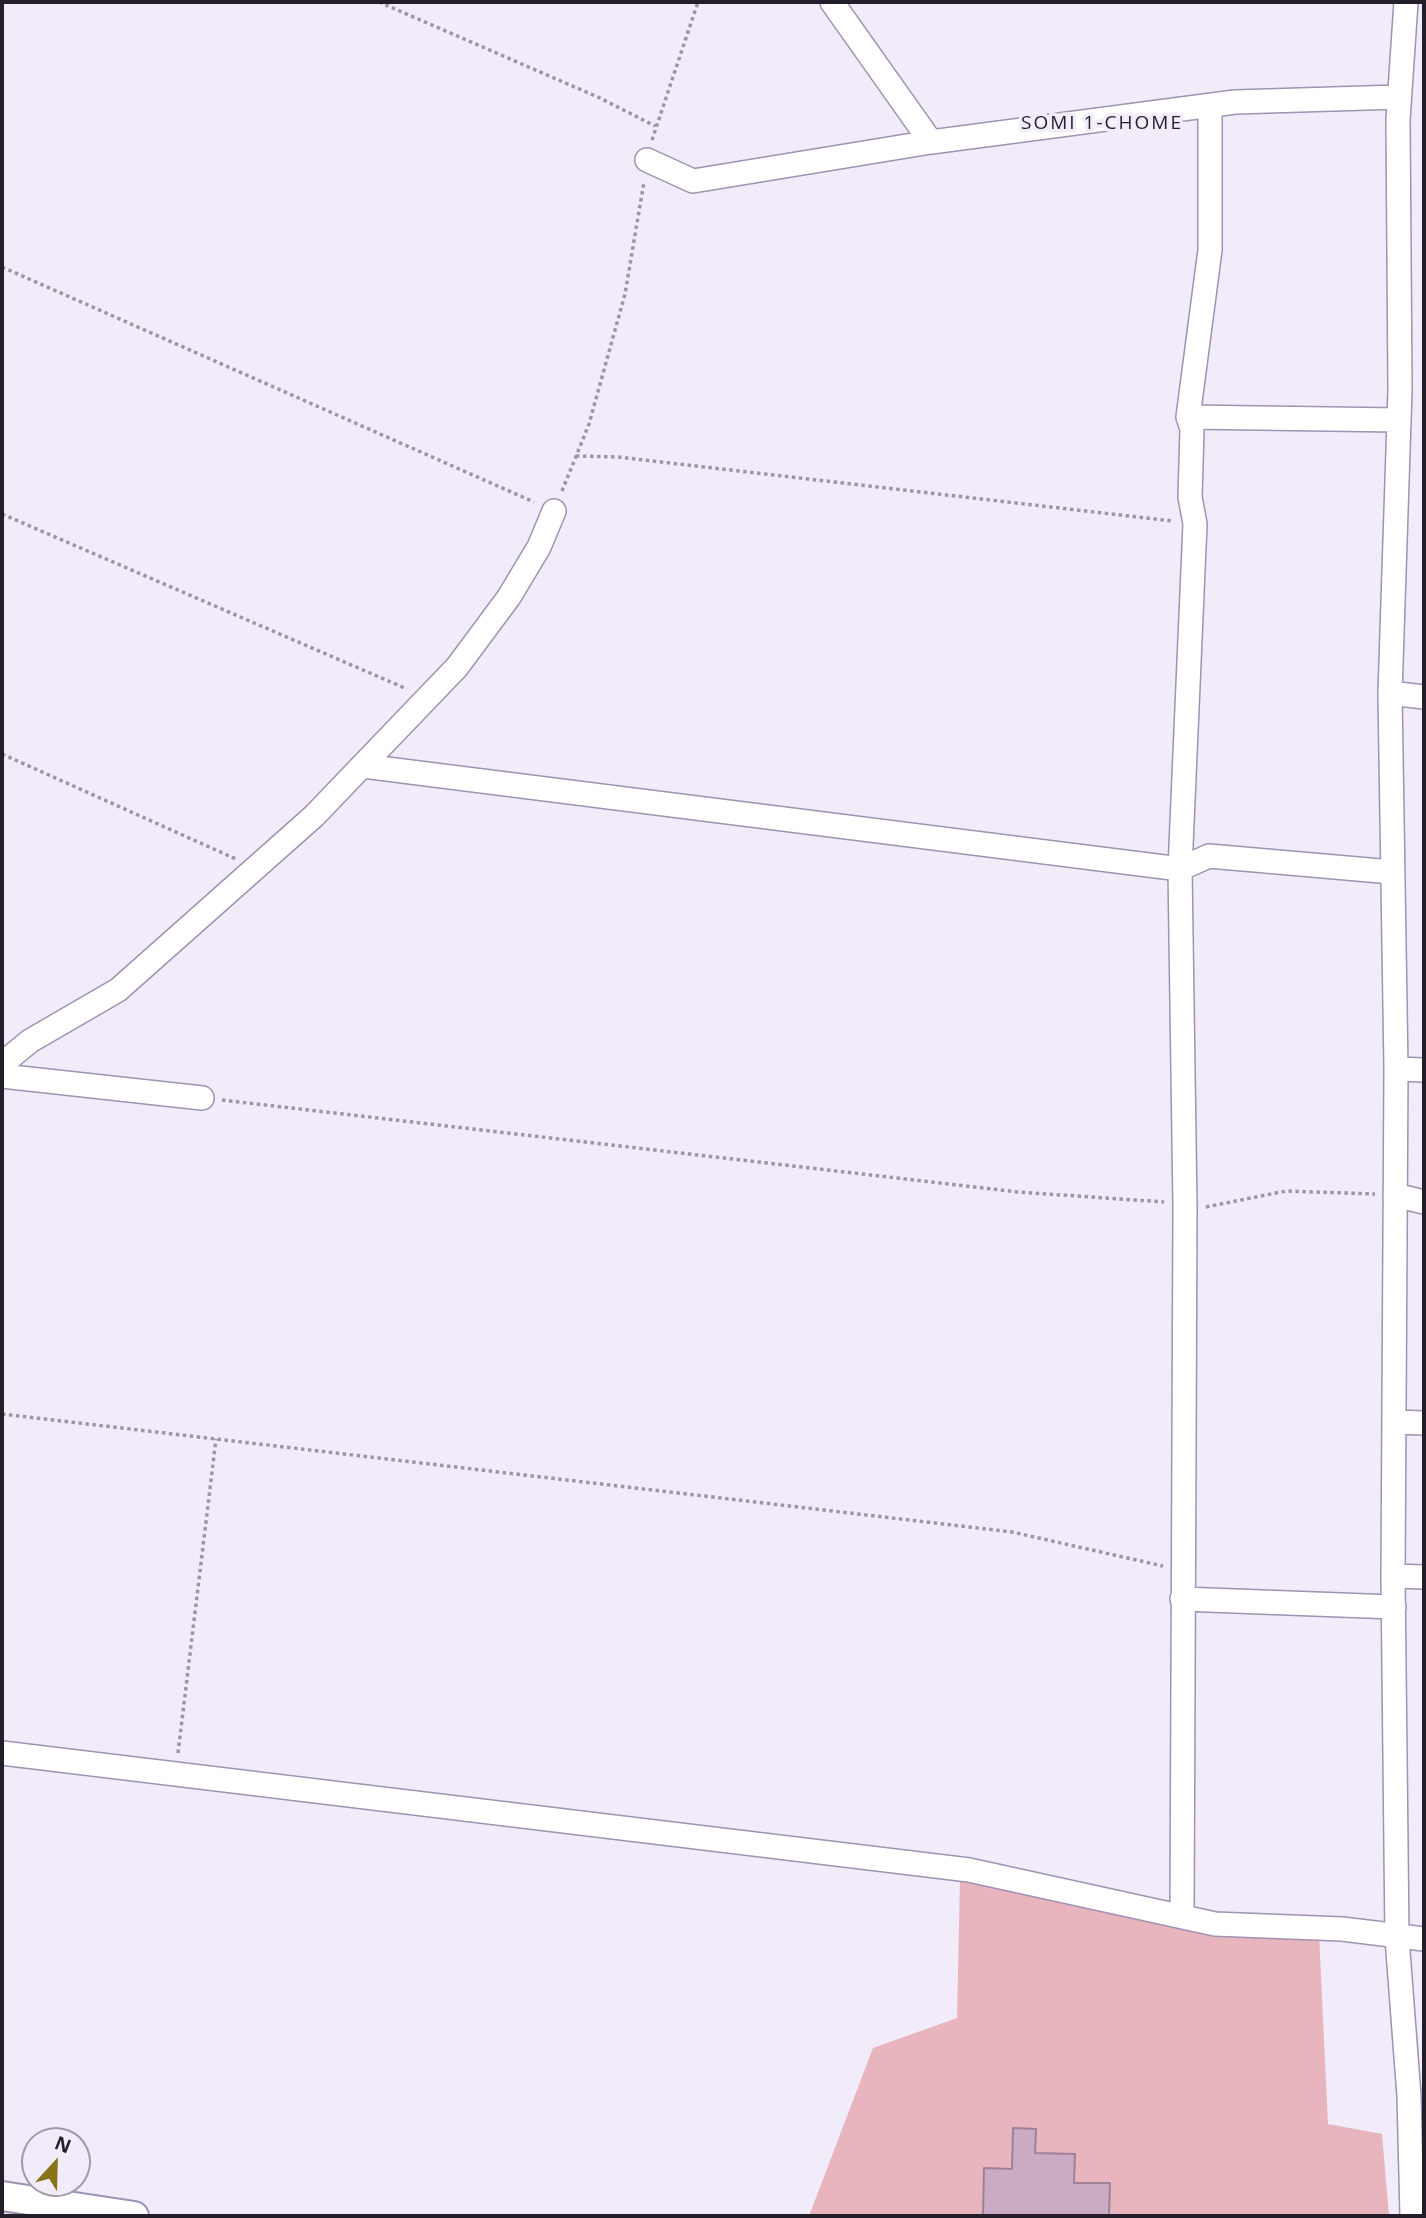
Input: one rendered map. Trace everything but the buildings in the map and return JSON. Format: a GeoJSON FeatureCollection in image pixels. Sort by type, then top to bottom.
{"type":"FeatureCollection","features":[{"type":"Feature","properties":{"kind":"street"},"geometry":{"type":"LineString","coordinates":[[832,2],[931,142]]}},
{"type":"Feature","properties":{"kind":"street"},"geometry":{"type":"LineString","coordinates":[[1406,2],[1398,97],[1400,390],[1390,693],[1396,1069],[1393,1576],[1397,1938],[1409,2096],[1412,2216]]}},
{"type":"Feature","properties":{"kind":"street"},"geometry":{"type":"LineString","coordinates":[[647,160],[692,181],[931,142],[1235,102],[1398,97]]}},
{"type":"Feature","properties":{"kind":"street"},"geometry":{"type":"LineString","coordinates":[[1182,1916],[1185,1207],[1180,869],[1195,524],[1190,497],[1192,429],[1188,416],[1210,250],[1210,106]]}},
{"type":"Feature","properties":{"kind":"street"},"geometry":{"type":"LineString","coordinates":[[1188,416],[1398,420]]}},
{"type":"Feature","properties":{"kind":"street"},"geometry":{"type":"LineString","coordinates":[[2,1064],[30,1041],[118,990],[256,868],[363,766],[457,667],[509,597],[539,547],[554,511]]}},
{"type":"Feature","properties":{"kind":"street"},"geometry":{"type":"LineString","coordinates":[[1390,693],[1424,697]]}},
{"type":"Feature","properties":{"kind":"street"},"geometry":{"type":"LineString","coordinates":[[363,766],[1180,869],[1209,856],[1392,872]]}},
{"type":"Feature","properties":{"kind":"street"},"geometry":{"type":"LineString","coordinates":[[1396,1069],[1424,1070]]}},
{"type":"Feature","properties":{"kind":"street"},"geometry":{"type":"LineString","coordinates":[[2,1076],[202,1098]]}},
{"type":"Feature","properties":{"kind":"street"},"geometry":{"type":"LineString","coordinates":[[1395,1195],[1424,1202]]}},
{"type":"Feature","properties":{"kind":"street"},"geometry":{"type":"LineString","coordinates":[[1394,1422],[1424,1423]]}},
{"type":"Feature","properties":{"kind":"street"},"geometry":{"type":"LineString","coordinates":[[1393,1576],[1424,1577]]}},
{"type":"Feature","properties":{"kind":"street"},"geometry":{"type":"LineString","coordinates":[[1182,1599],[1394,1606]]}},
{"type":"Feature","properties":{"kind":"street"},"geometry":{"type":"LineString","coordinates":[[2,1753],[969,1870],[1215,1924],[1342,1929],[1397,1938],[1424,1939]]}},
{"type":"Feature","properties":{"kind":"street"},"geometry":{"type":"LineString","coordinates":[[2,2196],[134,2216]]}},
{"type":"Feature","properties":{"kind":"path"},"geometry":{"type":"LineString","coordinates":[[379,2],[600,98],[655,127]]}},
{"type":"Feature","properties":{"kind":"path"},"geometry":{"type":"LineString","coordinates":[[2,267],[554,511],[589,424],[625,294],[655,127],[698,2]]}},
{"type":"Feature","properties":{"kind":"path"},"geometry":{"type":"LineString","coordinates":[[576,456],[618,457],[1195,524]]}},
{"type":"Feature","properties":{"kind":"path"},"geometry":{"type":"LineString","coordinates":[[2,514],[395,686],[430,695]]}},
{"type":"Feature","properties":{"kind":"path"},"geometry":{"type":"LineString","coordinates":[[2,754],[256,868]]}},
{"type":"Feature","properties":{"kind":"path"},"geometry":{"type":"LineString","coordinates":[[202,1098],[1018,1192],[1147,1199],[1185,1207],[1208,1207],[1286,1191],[1395,1195]]}},
{"type":"Feature","properties":{"kind":"path"},"geometry":{"type":"LineString","coordinates":[[2,1414],[1012,1532],[1182,1570]]}},
{"type":"Feature","properties":{"kind":"path"},"geometry":{"type":"LineString","coordinates":[[175,1772],[216,1439]]}},
{"type":"Feature","properties":{"kind":"shaded area"},"geometry":{"type":"Polygon","coordinates":[[[960,1878],[1319,1933],[1328,2124],[1382,2134],[1389,2216],[809,2216],[873,2048],[957,2018],[960,1878]]]}},
{"type":"Feature","properties":{"kind":"district","name":"SOMI 1-CHOME"},"geometry":{"type":"Point","coordinates":[1102,124]}}]}
